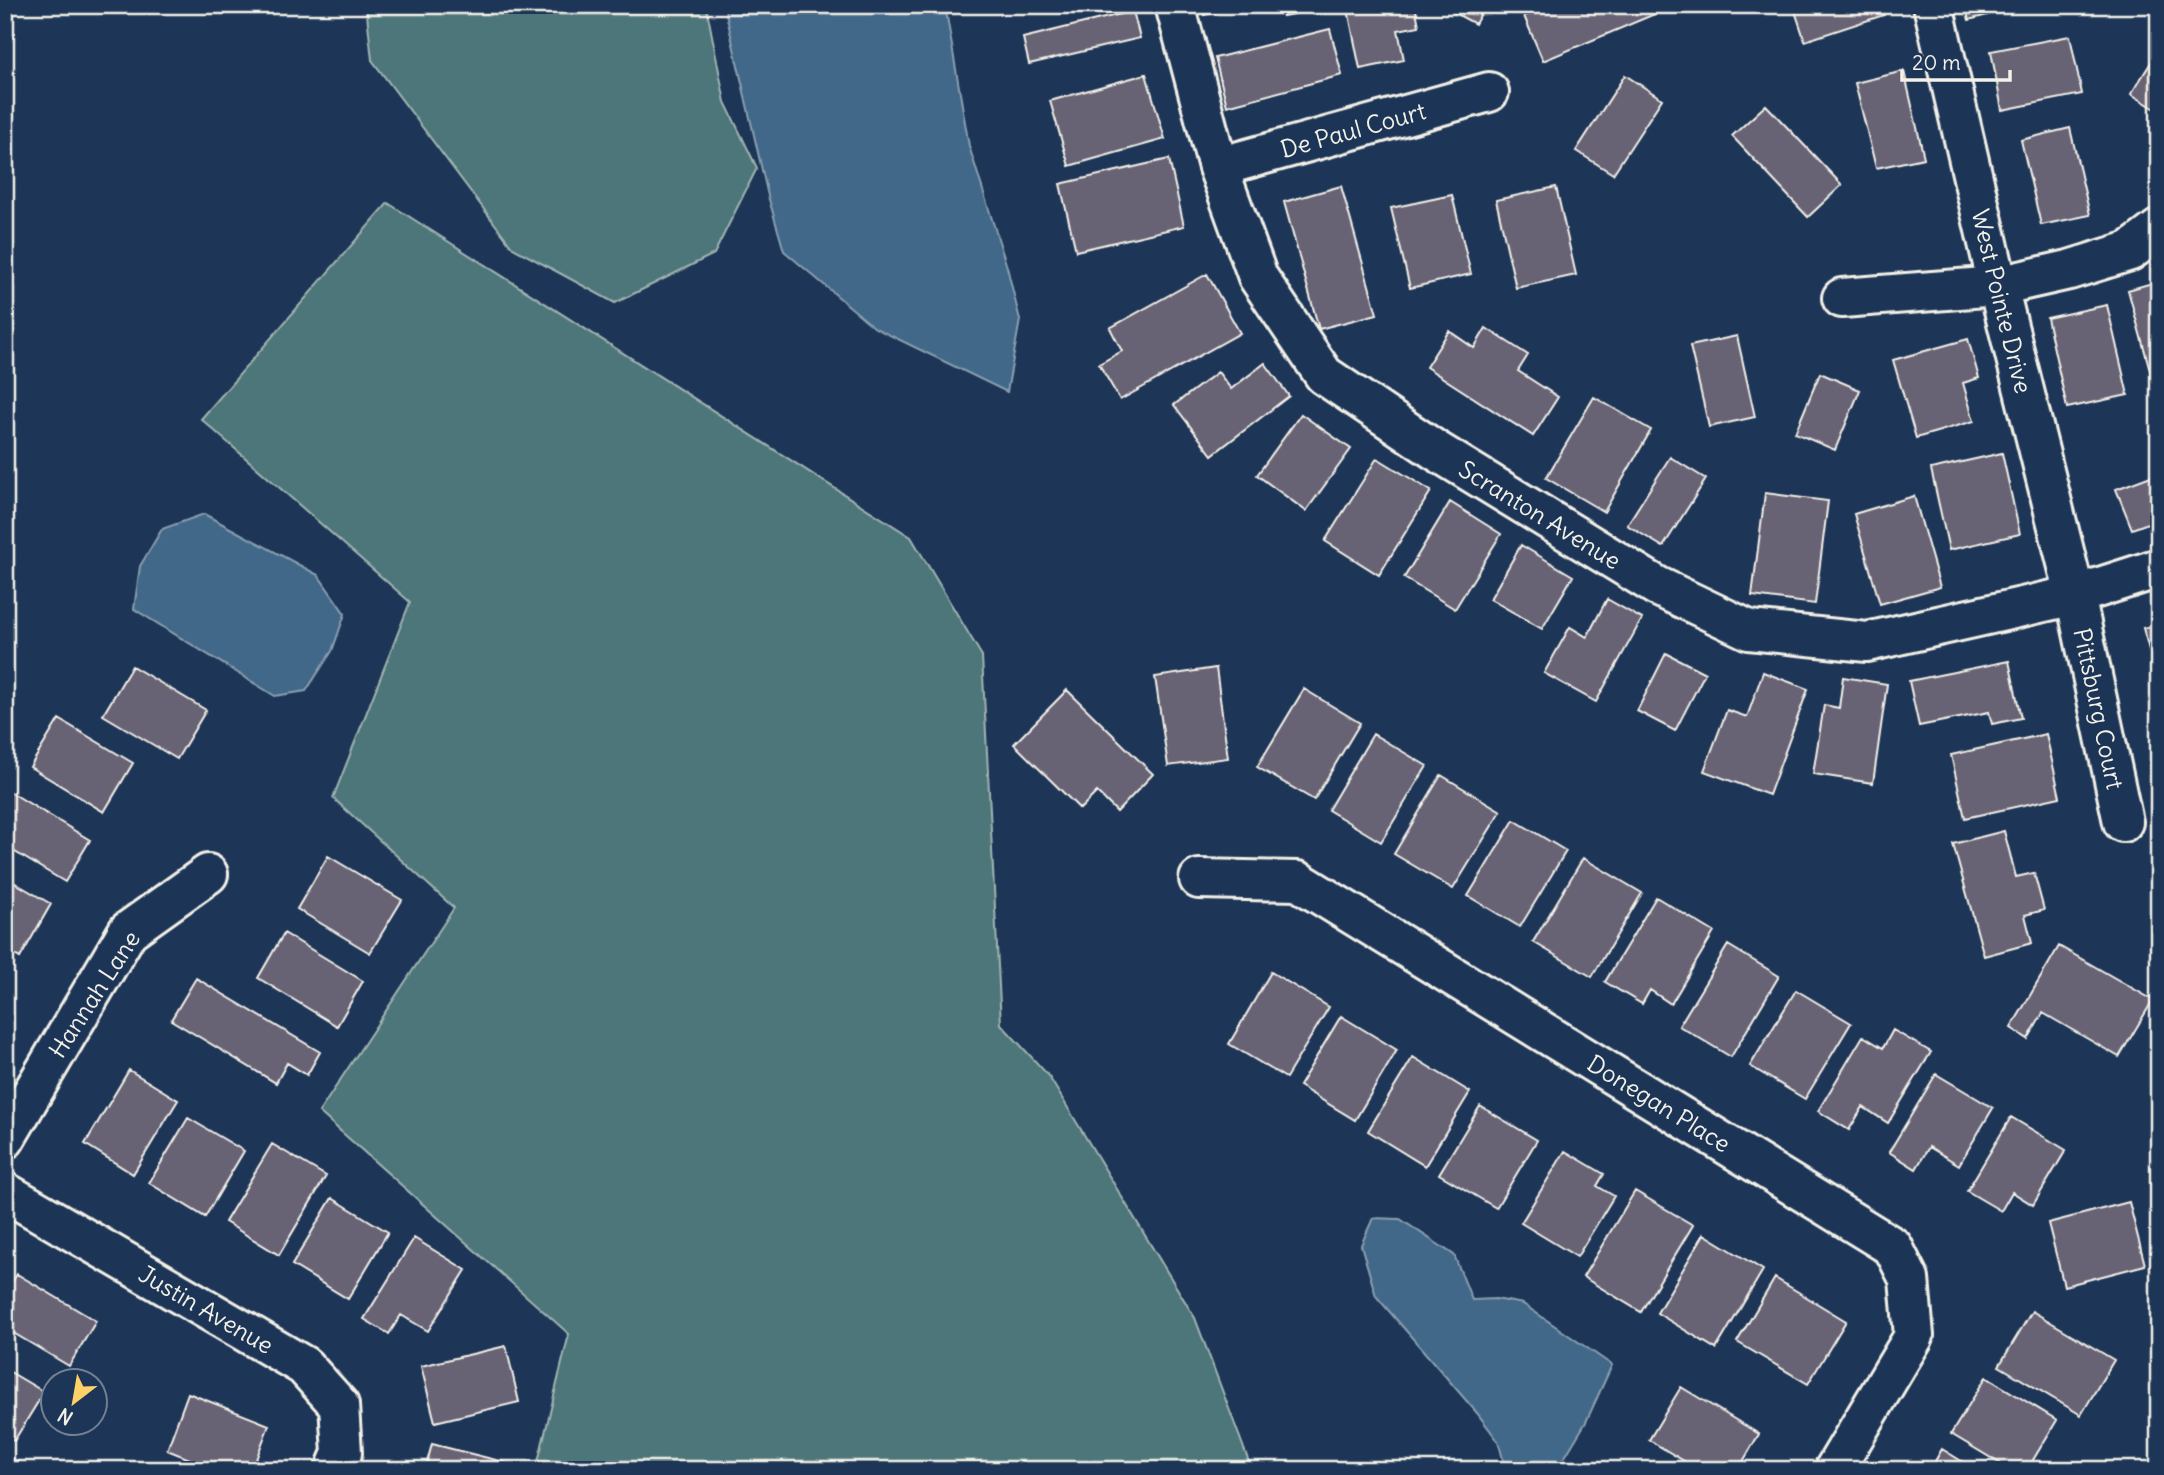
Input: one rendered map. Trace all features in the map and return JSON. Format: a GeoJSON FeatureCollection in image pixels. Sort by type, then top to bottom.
{"type":"FeatureCollection","features":[{"type":"Feature","properties":{"kind":"street","name":"Scranton Avenue"},"geometry":{"type":"LineString","coordinates":[[1175,5],[1218,167],[1258,277],[1324,375],[1436,450],[1657,586],[1749,630],[1867,642],[2075,595],[2159,568]]}},
{"type":"Feature","properties":{"kind":"street","name":"West Pointe Drive"},"geometry":{"type":"LineString","coordinates":[[1933,5],[1998,286],[2075,595]]}},
{"type":"Feature","properties":{"kind":"street","name":"De Paul Court"},"geometry":{"type":"LineString","coordinates":[[1218,167],[1489,92]]}},
{"type":"Feature","properties":{"kind":"street"},"geometry":{"type":"LineString","coordinates":[[1842,298],[1998,286],[2070,270],[2130,251],[2159,229]]}},
{"type":"Feature","properties":{"kind":"street","name":"Pittsburg Court"},"geometry":{"type":"LineString","coordinates":[[2075,595],[2123,822]]}},
{"type":"Feature","properties":{"kind":"street","name":"Hannah Lane"},"geometry":{"type":"LineString","coordinates":[[5,1139],[128,931],[208,874]]}},
{"type":"Feature","properties":{"kind":"street","name":"Donegan Place"},"geometry":{"type":"LineString","coordinates":[[1199,879],[1298,881],[1893,1247],[1909,1279],[1914,1336],[1834,1470]]}},
{"type":"Feature","properties":{"kind":"street","name":"Justin Avenue"},"geometry":{"type":"LineString","coordinates":[[5,1192],[304,1366],[339,1405],[342,1453],[335,1470]]}},
{"type":"Feature","properties":{"kind":"green space"},"geometry":{"type":"Polygon","coordinates":[[[366,5],[706,5],[725,102],[757,168],[714,254],[615,303],[513,248],[372,60],[366,5]]]}},
{"type":"Feature","properties":{"kind":"green space"},"geometry":{"type":"Polygon","coordinates":[[[388,203],[911,537],[982,656],[1001,1024],[1048,1075],[1195,1318],[1252,1470],[536,1470],[569,1334],[319,1112],[454,908],[333,798],[410,602],[201,419],[388,203]]]}},
{"type":"Feature","properties":{"kind":"water"},"geometry":{"type":"Polygon","coordinates":[[[724,5],[945,5],[969,146],[1007,267],[1020,320],[1007,392],[875,328],[784,251],[768,196],[724,5]]]}},
{"type":"Feature","properties":{"kind":"water"},"geometry":{"type":"Polygon","coordinates":[[[204,514],[318,575],[345,614],[332,651],[306,691],[275,696],[134,609],[140,566],[162,529],[204,514]]]}},
{"type":"Feature","properties":{"kind":"water"},"geometry":{"type":"Polygon","coordinates":[[[1373,1218],[1400,1219],[1454,1255],[1472,1300],[1496,1299],[1523,1304],[1612,1365],[1586,1422],[1557,1470],[1506,1470],[1498,1441],[1376,1296],[1361,1245],[1373,1218]]]}},
{"type":"Feature","properties":{"kind":"building"},"geometry":{"type":"Polygon","coordinates":[[[1202,5],[1248,5],[1204,15],[1202,5]]]}},
{"type":"Feature","properties":{"kind":"building"},"geometry":{"type":"Polygon","coordinates":[[[1280,5],[1312,5],[1313,10],[1283,16],[1280,5]]]}},
{"type":"Feature","properties":{"kind":"building"},"geometry":{"type":"Polygon","coordinates":[[[1347,5],[1415,5],[1419,26],[1398,30],[1404,60],[1360,69],[1347,5]]]}},
{"type":"Feature","properties":{"kind":"building"},"geometry":{"type":"Polygon","coordinates":[[[1440,5],[1486,5],[1475,24],[1440,5]]]}},
{"type":"Feature","properties":{"kind":"building"},"geometry":{"type":"Polygon","coordinates":[[[1550,5],[1660,5],[1662,11],[1543,61],[1524,16],[1550,5]]]}},
{"type":"Feature","properties":{"kind":"building"},"geometry":{"type":"Polygon","coordinates":[[[1793,5],[1880,5],[1884,15],[1805,41],[1793,5]]]}},
{"type":"Feature","properties":{"kind":"building"},"geometry":{"type":"Polygon","coordinates":[[[1965,5],[2024,5],[1969,20],[1965,5]]]}},
{"type":"Feature","properties":{"kind":"building"},"geometry":{"type":"Polygon","coordinates":[[[1133,11],[1140,38],[1029,64],[1023,38],[1133,11]]]}},
{"type":"Feature","properties":{"kind":"building"},"geometry":{"type":"Polygon","coordinates":[[[1330,29],[1342,75],[1227,106],[1215,58],[1330,29]]]}},
{"type":"Feature","properties":{"kind":"building"},"geometry":{"type":"Polygon","coordinates":[[[2070,36],[2082,94],[2002,110],[1991,51],[2070,36]]]}},
{"type":"Feature","properties":{"kind":"building"},"geometry":{"type":"Polygon","coordinates":[[[2159,50],[2159,111],[2131,94],[2159,50]]]}},
{"type":"Feature","properties":{"kind":"building"},"geometry":{"type":"Polygon","coordinates":[[[1904,71],[1924,158],[1876,168],[1855,83],[1904,71]]]}},
{"type":"Feature","properties":{"kind":"building"},"geometry":{"type":"Polygon","coordinates":[[[1146,74],[1165,139],[1069,166],[1050,101],[1146,74]]]}},
{"type":"Feature","properties":{"kind":"building"},"geometry":{"type":"Polygon","coordinates":[[[1625,75],[1662,99],[1613,174],[1576,151],[1625,75]]]}},
{"type":"Feature","properties":{"kind":"building"},"geometry":{"type":"Polygon","coordinates":[[[1766,105],[1842,185],[1808,217],[1732,136],[1766,105]]]}},
{"type":"Feature","properties":{"kind":"building"},"geometry":{"type":"Polygon","coordinates":[[[2070,128],[2090,215],[2041,225],[2021,140],[2070,128]]]}},
{"type":"Feature","properties":{"kind":"building"},"geometry":{"type":"Polygon","coordinates":[[[1169,159],[1184,226],[1076,251],[1060,184],[1169,159]]]}},
{"type":"Feature","properties":{"kind":"building"},"geometry":{"type":"Polygon","coordinates":[[[1341,186],[1377,314],[1319,329],[1284,202],[1341,186]]]}},
{"type":"Feature","properties":{"kind":"building"},"geometry":{"type":"Polygon","coordinates":[[[1556,187],[1576,275],[1516,288],[1496,200],[1556,187]]]}},
{"type":"Feature","properties":{"kind":"building"},"geometry":{"type":"Polygon","coordinates":[[[1452,195],[1471,274],[1410,288],[1391,208],[1452,195]]]}},
{"type":"Feature","properties":{"kind":"building"},"geometry":{"type":"Polygon","coordinates":[[[1207,274],[1240,333],[1120,400],[1099,364],[1122,351],[1110,328],[1207,274]]]}},
{"type":"Feature","properties":{"kind":"building"},"geometry":{"type":"Polygon","coordinates":[[[2159,281],[2159,380],[2153,381],[2128,290],[2159,281]]]}},
{"type":"Feature","properties":{"kind":"building"},"geometry":{"type":"Polygon","coordinates":[[[2107,305],[2128,395],[2067,408],[2047,318],[2107,305]]]}},
{"type":"Feature","properties":{"kind":"building"},"geometry":{"type":"Polygon","coordinates":[[[1486,328],[1528,355],[1518,371],[1558,397],[1533,436],[1426,367],[1449,331],[1474,348],[1486,328]]]}},
{"type":"Feature","properties":{"kind":"building"},"geometry":{"type":"Polygon","coordinates":[[[1737,336],[1755,417],[1709,427],[1690,346],[1737,336]]]}},
{"type":"Feature","properties":{"kind":"building"},"geometry":{"type":"Polygon","coordinates":[[[1968,339],[1979,378],[1963,383],[1974,421],[1916,438],[1893,360],[1968,339]]]}},
{"type":"Feature","properties":{"kind":"building"},"geometry":{"type":"Polygon","coordinates":[[[1265,363],[1289,396],[1212,455],[1174,405],[1218,372],[1231,389],[1265,363]]]}},
{"type":"Feature","properties":{"kind":"building"},"geometry":{"type":"Polygon","coordinates":[[[1820,373],[1860,390],[1835,450],[1795,433],[1820,373]]]}},
{"type":"Feature","properties":{"kind":"building"},"geometry":{"type":"Polygon","coordinates":[[[1594,397],[1651,430],[1604,512],[1546,478],[1594,397]]]}},
{"type":"Feature","properties":{"kind":"building"},"geometry":{"type":"Polygon","coordinates":[[[1301,414],[1351,449],[1306,511],[1257,475],[1301,414]]]}},
{"type":"Feature","properties":{"kind":"building"},"geometry":{"type":"Polygon","coordinates":[[[2002,453],[2020,534],[1949,550],[1931,469],[2002,453]]]}},
{"type":"Feature","properties":{"kind":"building"},"geometry":{"type":"Polygon","coordinates":[[[1670,457],[1706,479],[1663,547],[1627,525],[1670,457]]]}},
{"type":"Feature","properties":{"kind":"building"},"geometry":{"type":"Polygon","coordinates":[[[1377,458],[1431,491],[1379,575],[1325,541],[1377,458]]]}},
{"type":"Feature","properties":{"kind":"building"},"geometry":{"type":"Polygon","coordinates":[[[2159,473],[2159,519],[2132,529],[2116,489],[2159,473]]]}},
{"type":"Feature","properties":{"kind":"building"},"geometry":{"type":"Polygon","coordinates":[[[1765,493],[1828,501],[1815,604],[1752,596],[1765,493]]]}},
{"type":"Feature","properties":{"kind":"building"},"geometry":{"type":"Polygon","coordinates":[[[1914,496],[1940,587],[1880,604],[1854,514],[1914,496]]]}},
{"type":"Feature","properties":{"kind":"building"},"geometry":{"type":"Polygon","coordinates":[[[1450,502],[1501,534],[1455,609],[1404,578],[1450,502]]]}},
{"type":"Feature","properties":{"kind":"building"},"geometry":{"type":"Polygon","coordinates":[[[1521,545],[1573,576],[1542,629],[1490,599],[1521,545]]]}},
{"type":"Feature","properties":{"kind":"building"},"geometry":{"type":"Polygon","coordinates":[[[1607,599],[1642,619],[1596,702],[1544,673],[1570,627],[1587,637],[1607,599]]]}},
{"type":"Feature","properties":{"kind":"building"},"geometry":{"type":"Polygon","coordinates":[[[2159,624],[2159,686],[2143,628],[2159,624]]]}},
{"type":"Feature","properties":{"kind":"building"},"geometry":{"type":"Polygon","coordinates":[[[1666,653],[1705,673],[1675,731],[1637,711],[1666,653]]]}},
{"type":"Feature","properties":{"kind":"building"},"geometry":{"type":"Polygon","coordinates":[[[2009,661],[2021,718],[1992,724],[1989,712],[1919,726],[1909,681],[2009,661]]]}},
{"type":"Feature","properties":{"kind":"building"},"geometry":{"type":"Polygon","coordinates":[[[132,666],[206,710],[177,759],[103,715],[132,666]]]}},
{"type":"Feature","properties":{"kind":"building"},"geometry":{"type":"Polygon","coordinates":[[[1216,668],[1228,758],[1168,766],[1155,677],[1216,668]]]}},
{"type":"Feature","properties":{"kind":"building"},"geometry":{"type":"Polygon","coordinates":[[[1763,672],[1808,689],[1769,795],[1704,771],[1727,710],[1747,717],[1763,672]]]}},
{"type":"Feature","properties":{"kind":"building"},"geometry":{"type":"Polygon","coordinates":[[[1843,677],[1887,684],[1873,783],[1813,774],[1824,705],[1839,708],[1843,677]]]}},
{"type":"Feature","properties":{"kind":"building"},"geometry":{"type":"Polygon","coordinates":[[[1304,689],[1360,723],[1314,800],[1257,767],[1304,689]]]}},
{"type":"Feature","properties":{"kind":"building"},"geometry":{"type":"Polygon","coordinates":[[[1067,690],[1153,774],[1117,812],[1097,792],[1080,809],[1014,744],[1067,690]]]}},
{"type":"Feature","properties":{"kind":"building"},"geometry":{"type":"Polygon","coordinates":[[[59,719],[133,763],[104,812],[30,767],[59,719]]]}},
{"type":"Feature","properties":{"kind":"building"},"geometry":{"type":"Polygon","coordinates":[[[1373,734],[1427,766],[1381,842],[1328,810],[1373,734]]]}},
{"type":"Feature","properties":{"kind":"building"},"geometry":{"type":"Polygon","coordinates":[[[2046,734],[2060,797],[1965,818],[1951,755],[2046,734]]]}},
{"type":"Feature","properties":{"kind":"building"},"geometry":{"type":"Polygon","coordinates":[[[1441,775],[1501,811],[1453,889],[1394,854],[1441,775]]]}},
{"type":"Feature","properties":{"kind":"building"},"geometry":{"type":"Polygon","coordinates":[[[7,790],[90,840],[65,882],[5,846],[7,790]]]}},
{"type":"Feature","properties":{"kind":"building"},"geometry":{"type":"Polygon","coordinates":[[[1514,820],[1566,851],[1520,927],[1468,896],[1514,820]]]}},
{"type":"Feature","properties":{"kind":"building"},"geometry":{"type":"Polygon","coordinates":[[[2004,831],[2016,877],[2034,873],[2044,910],[2025,915],[2032,943],[1984,956],[1953,844],[2004,831]]]}},
{"type":"Feature","properties":{"kind":"building"},"geometry":{"type":"Polygon","coordinates":[[[328,856],[402,900],[370,953],[297,909],[328,856]]]}},
{"type":"Feature","properties":{"kind":"building"},"geometry":{"type":"Polygon","coordinates":[[[1583,858],[1642,893],[1592,977],[1533,942],[1583,858]]]}},
{"type":"Feature","properties":{"kind":"building"},"geometry":{"type":"Polygon","coordinates":[[[5,877],[51,904],[20,958],[5,949],[5,877]]]}},
{"type":"Feature","properties":{"kind":"building"},"geometry":{"type":"Polygon","coordinates":[[[1656,897],[1714,932],[1671,1004],[1650,990],[1642,1004],[1605,982],[1656,897]]]}},
{"type":"Feature","properties":{"kind":"building"},"geometry":{"type":"Polygon","coordinates":[[[284,933],[363,981],[337,1026],[258,978],[284,933]]]}},
{"type":"Feature","properties":{"kind":"building"},"geometry":{"type":"Polygon","coordinates":[[[1728,945],[1779,976],[1731,1057],[1679,1026],[1728,945]]]}},
{"type":"Feature","properties":{"kind":"building"},"geometry":{"type":"Polygon","coordinates":[[[2059,946],[2153,1000],[2119,1057],[2043,1013],[2028,1039],[2011,1028],[2059,946]]]}},
{"type":"Feature","properties":{"kind":"building"},"geometry":{"type":"Polygon","coordinates":[[[1271,972],[1329,1007],[1286,1078],[1229,1044],[1271,972]]]}},
{"type":"Feature","properties":{"kind":"building"},"geometry":{"type":"Polygon","coordinates":[[[196,978],[320,1052],[307,1075],[287,1063],[276,1083],[171,1020],[196,978]]]}},
{"type":"Feature","properties":{"kind":"building"},"geometry":{"type":"Polygon","coordinates":[[[1796,990],[1851,1023],[1805,1099],[1750,1066],[1796,990]]]}},
{"type":"Feature","properties":{"kind":"building"},"geometry":{"type":"Polygon","coordinates":[[[1341,1016],[1397,1050],[1355,1120],[1299,1086],[1341,1016]]]}},
{"type":"Feature","properties":{"kind":"building"},"geometry":{"type":"Polygon","coordinates":[[[1893,1030],[1931,1052],[1888,1123],[1863,1107],[1849,1130],[1818,1111],[1863,1036],[1883,1048],[1893,1030]]]}},
{"type":"Feature","properties":{"kind":"building"},"geometry":{"type":"Polygon","coordinates":[[[1413,1057],[1470,1092],[1425,1166],[1368,1131],[1413,1057]]]}},
{"type":"Feature","properties":{"kind":"building"},"geometry":{"type":"Polygon","coordinates":[[[129,1070],[178,1100],[133,1174],[85,1144],[129,1070]]]}},
{"type":"Feature","properties":{"kind":"building"},"geometry":{"type":"Polygon","coordinates":[[[1936,1074],[1993,1108],[1959,1165],[1929,1147],[1916,1169],[1889,1152],[1936,1074]]]}},
{"type":"Feature","properties":{"kind":"building"},"geometry":{"type":"Polygon","coordinates":[[[1480,1106],[1537,1140],[1496,1208],[1439,1174],[1480,1106]]]}},
{"type":"Feature","properties":{"kind":"building"},"geometry":{"type":"Polygon","coordinates":[[[2011,1117],[2066,1150],[2033,1205],[2012,1192],[2001,1211],[1967,1191],[2011,1117]]]}},
{"type":"Feature","properties":{"kind":"building"},"geometry":{"type":"Polygon","coordinates":[[[188,1118],[244,1151],[205,1217],[149,1183],[188,1118]]]}},
{"type":"Feature","properties":{"kind":"building"},"geometry":{"type":"Polygon","coordinates":[[[272,1144],[326,1176],[279,1255],[225,1222],[272,1144]]]}},
{"type":"Feature","properties":{"kind":"building"},"geometry":{"type":"Polygon","coordinates":[[[1565,1151],[1604,1174],[1597,1186],[1614,1196],[1577,1257],[1521,1223],[1565,1151]]]}},
{"type":"Feature","properties":{"kind":"building"},"geometry":{"type":"Polygon","coordinates":[[[1635,1191],[1693,1225],[1641,1312],[1583,1277],[1635,1191]]]}},
{"type":"Feature","properties":{"kind":"building"},"geometry":{"type":"Polygon","coordinates":[[[332,1198],[388,1232],[348,1299],[292,1265],[332,1198]]]}},
{"type":"Feature","properties":{"kind":"building"},"geometry":{"type":"Polygon","coordinates":[[[2129,1202],[2145,1265],[2064,1286],[2048,1223],[2129,1202]]]}},
{"type":"Feature","properties":{"kind":"building"},"geometry":{"type":"Polygon","coordinates":[[[1704,1234],[1763,1270],[1716,1349],[1657,1313],[1704,1234]]]}},
{"type":"Feature","properties":{"kind":"building"},"geometry":{"type":"Polygon","coordinates":[[[414,1238],[466,1270],[428,1331],[401,1315],[389,1334],[364,1319],[414,1238]]]}},
{"type":"Feature","properties":{"kind":"building"},"geometry":{"type":"Polygon","coordinates":[[[17,1274],[96,1321],[69,1366],[5,1328],[5,1293],[17,1274]]]}},
{"type":"Feature","properties":{"kind":"building"},"geometry":{"type":"Polygon","coordinates":[[[1775,1278],[1846,1321],[1808,1384],[1737,1342],[1775,1278]]]}},
{"type":"Feature","properties":{"kind":"building"},"geometry":{"type":"Polygon","coordinates":[[[2032,1311],[2114,1360],[2081,1415],[1999,1366],[2032,1311]]]}},
{"type":"Feature","properties":{"kind":"building"},"geometry":{"type":"Polygon","coordinates":[[[506,1346],[519,1402],[435,1422],[421,1366],[506,1346]]]}},
{"type":"Feature","properties":{"kind":"building"},"geometry":{"type":"Polygon","coordinates":[[[5,1369],[38,1388],[38,1402],[14,1441],[5,1436],[5,1369]]]}},
{"type":"Feature","properties":{"kind":"building"},"geometry":{"type":"Polygon","coordinates":[[[1986,1377],[2057,1420],[2027,1470],[2011,1470],[1951,1434],[1986,1377]]]}},
{"type":"Feature","properties":{"kind":"building"},"geometry":{"type":"Polygon","coordinates":[[[1681,1387],[1759,1434],[1738,1470],[1699,1470],[1649,1440],[1681,1387]]]}},
{"type":"Feature","properties":{"kind":"building"},"geometry":{"type":"Polygon","coordinates":[[[188,1393],[269,1425],[252,1470],[217,1470],[167,1450],[188,1393]]]}},
{"type":"Feature","properties":{"kind":"building"},"geometry":{"type":"Polygon","coordinates":[[[432,1444],[520,1466],[519,1470],[425,1470],[432,1444]]]}},
{"type":"Feature","properties":{"kind":"building"},"geometry":{"type":"Polygon","coordinates":[[[1942,1449],[1976,1470],[1930,1470],[1942,1449]]]}},
{"type":"Feature","properties":{"kind":"building"},"geometry":{"type":"Polygon","coordinates":[[[5,1454],[25,1466],[23,1470],[5,1470],[5,1454]]]}}]}
